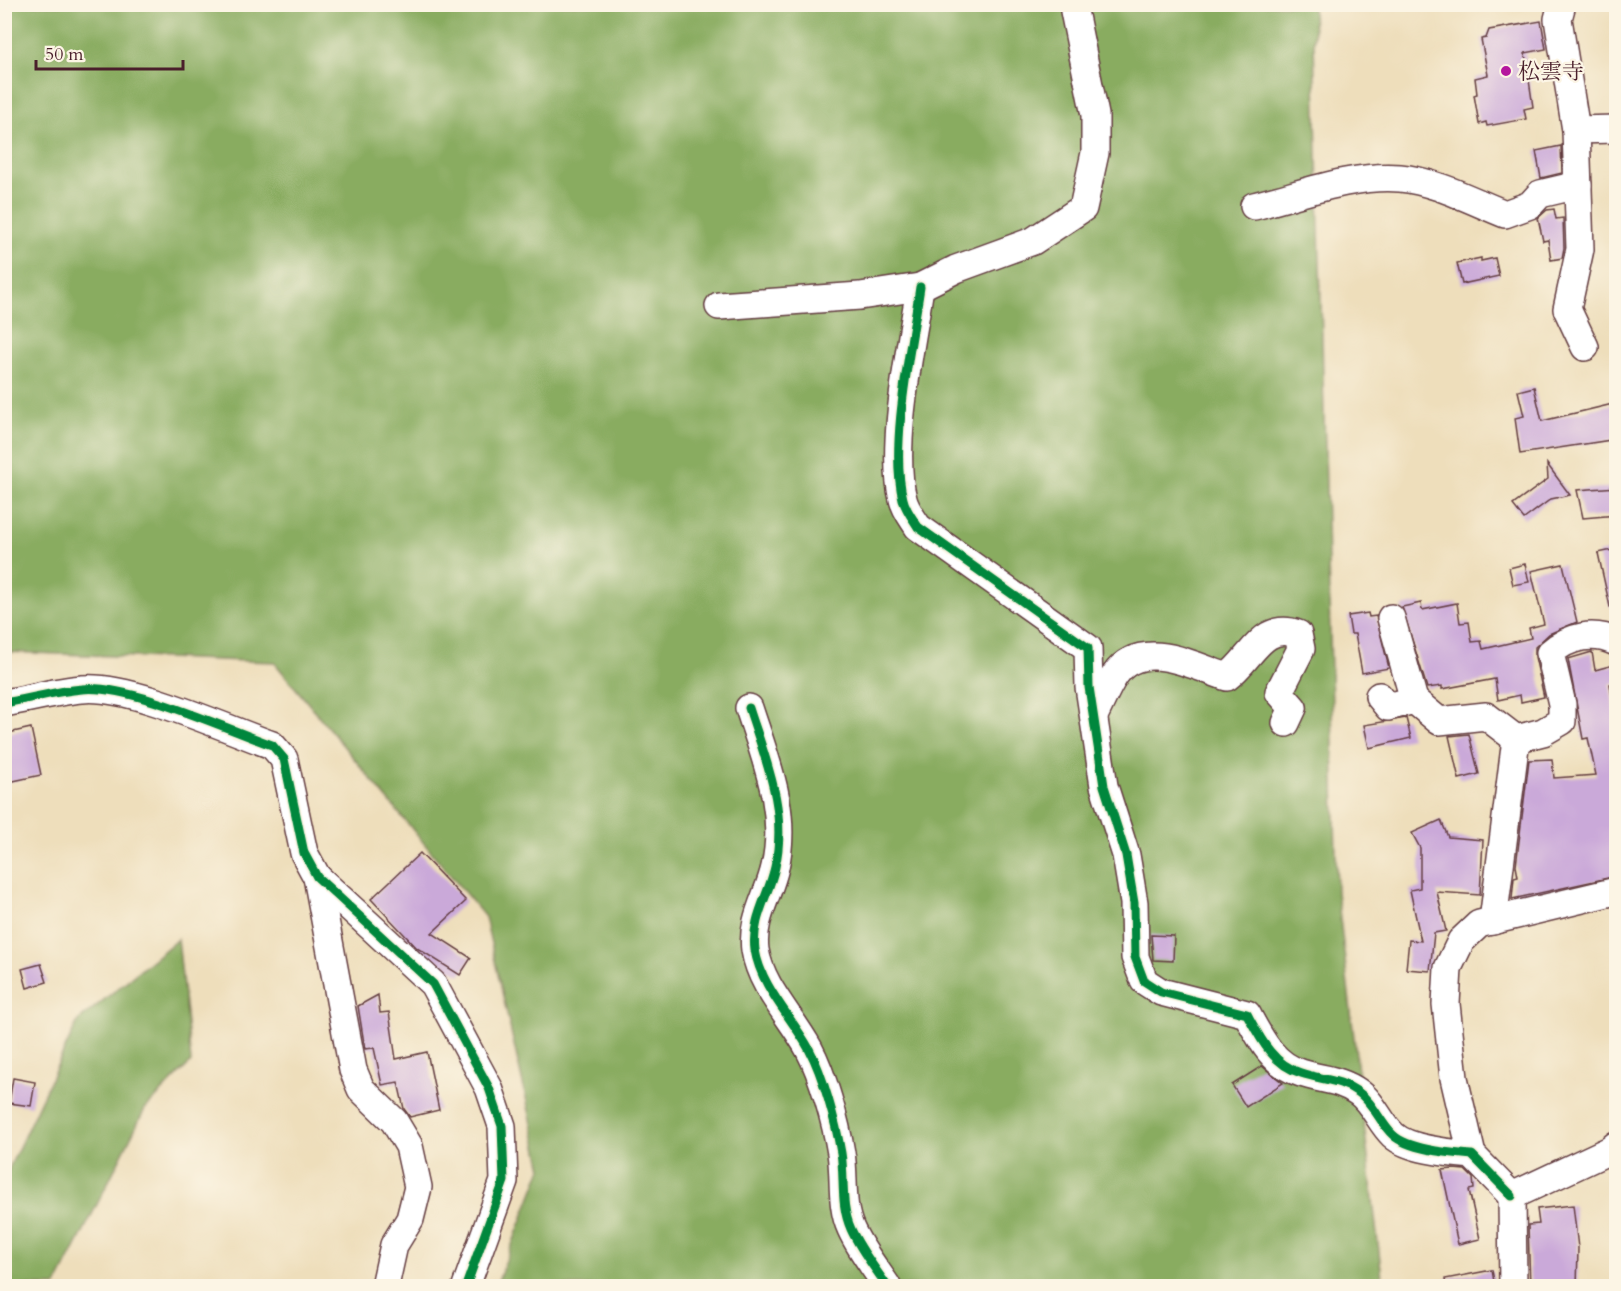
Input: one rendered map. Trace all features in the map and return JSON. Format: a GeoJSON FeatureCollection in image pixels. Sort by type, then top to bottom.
{"type":"FeatureCollection","features":[{"type":"Feature","properties":{"kind":"street"},"geometry":{"type":"LineString","coordinates":[[1562,4],[1558,19],[1576,130],[1580,249],[1567,309],[1586,347]]}},
{"type":"Feature","properties":{"kind":"street"},"geometry":{"type":"LineString","coordinates":[[719,306],[860,296],[921,286],[956,269],[1033,241],[1083,208],[1095,153],[1095,116],[1074,11]]}},
{"type":"Feature","properties":{"kind":"street"},"geometry":{"type":"LineString","coordinates":[[1576,130],[1617,129]]}},
{"type":"Feature","properties":{"kind":"street"},"geometry":{"type":"LineString","coordinates":[[1254,206],[1358,181],[1399,178],[1426,184],[1505,214],[1530,205],[1540,194],[1578,185]]}},
{"type":"Feature","properties":{"kind":"street"},"geometry":{"type":"LineString","coordinates":[[921,286],[902,411],[900,473],[903,501],[918,527],[1088,648],[1094,716],[1104,786],[1126,855],[1134,903],[1135,957],[1144,981],[1161,992],[1247,1014],[1264,1044],[1279,1062],[1300,1073],[1340,1081],[1360,1093],[1394,1137],[1435,1152],[1472,1155]]}},
{"type":"Feature","properties":{"kind":"street"},"geometry":{"type":"LineString","coordinates":[[1391,618],[1414,700],[1439,721],[1486,716],[1516,739]]}},
{"type":"Feature","properties":{"kind":"street"},"geometry":{"type":"LineString","coordinates":[[1094,716],[1116,673],[1135,658],[1156,654],[1227,677],[1239,668],[1262,638],[1288,630],[1298,634],[1301,649],[1279,692],[1293,708],[1286,723]]}},
{"type":"Feature","properties":{"kind":"street"},"geometry":{"type":"LineString","coordinates":[[1516,739],[1543,732],[1562,721],[1562,704],[1550,652],[1563,641],[1601,634],[1617,642]]}},
{"type":"Feature","properties":{"kind":"street"},"geometry":{"type":"LineString","coordinates":[[4,703],[83,689],[109,690],[139,697],[272,745],[284,759],[304,853],[317,877],[353,1070],[361,1089],[394,1121],[414,1158],[418,1186],[410,1219],[394,1245],[385,1287]]}},
{"type":"Feature","properties":{"kind":"street"},"geometry":{"type":"LineString","coordinates":[[1379,696],[1388,707],[1414,700]]}},
{"type":"Feature","properties":{"kind":"street"},"geometry":{"type":"LineString","coordinates":[[749,708],[776,789],[780,830],[775,868],[757,919],[755,949],[762,976],[810,1051],[831,1113],[841,1154],[844,1207],[850,1228],[887,1287]]}},
{"type":"Feature","properties":{"kind":"street"},"geometry":{"type":"LineString","coordinates":[[1493,921],[1516,739]]}},
{"type":"Feature","properties":{"kind":"street"},"geometry":{"type":"LineString","coordinates":[[317,877],[433,984],[489,1088],[502,1126],[504,1181],[465,1287]]}},
{"type":"Feature","properties":{"kind":"street"},"geometry":{"type":"LineString","coordinates":[[1514,1287],[1512,1196],[1472,1155],[1454,1078],[1446,1004],[1448,968],[1461,941],[1479,924],[1617,891]]}},
{"type":"Feature","properties":{"kind":"street"},"geometry":{"type":"LineString","coordinates":[[1512,1196],[1617,1145]]}},
{"type":"Feature","properties":{"kind":"green space"},"geometry":{"type":"Polygon","coordinates":[[[5,5],[1313,5],[1337,892],[1383,1286],[496,1286],[542,1168],[485,917],[274,662],[5,652],[5,5]]]}},
{"type":"Feature","properties":{"kind":"green space"},"geometry":{"type":"Polygon","coordinates":[[[178,939],[191,1062],[145,1109],[56,1286],[5,1286],[5,1177],[78,1021],[178,939]]]}},
{"type":"Feature","properties":{"kind":"building","name":"松雲寺"},"geometry":{"type":"Polygon","coordinates":[[[1541,21],[1546,49],[1525,53],[1533,107],[1524,109],[1526,119],[1487,126],[1486,122],[1479,124],[1474,95],[1477,94],[1475,78],[1488,75],[1481,39],[1486,38],[1489,30],[1541,21]]]}},
{"type":"Feature","properties":{"kind":"building"},"geometry":{"type":"Polygon","coordinates":[[[1561,146],[1562,173],[1541,178],[1536,151],[1561,146]]]}},
{"type":"Feature","properties":{"kind":"building"},"geometry":{"type":"Polygon","coordinates":[[[1554,209],[1556,219],[1563,218],[1564,248],[1562,258],[1551,260],[1548,240],[1543,241],[1538,218],[1547,210],[1554,209]]]}},
{"type":"Feature","properties":{"kind":"building"},"geometry":{"type":"Polygon","coordinates":[[[1481,258],[1481,261],[1495,258],[1499,276],[1462,284],[1457,263],[1481,258]]]}},
{"type":"Feature","properties":{"kind":"building"},"geometry":{"type":"Polygon","coordinates":[[[1534,387],[1542,421],[1617,403],[1617,439],[1520,454],[1515,418],[1524,416],[1518,391],[1534,387]]]}},
{"type":"Feature","properties":{"kind":"building"},"geometry":{"type":"Polygon","coordinates":[[[1547,464],[1570,495],[1551,499],[1524,519],[1513,505],[1548,479],[1547,464]]]}},
{"type":"Feature","properties":{"kind":"building"},"geometry":{"type":"Polygon","coordinates":[[[1617,487],[1617,515],[1583,518],[1577,490],[1617,487]]]}},
{"type":"Feature","properties":{"kind":"building"},"geometry":{"type":"Polygon","coordinates":[[[1617,549],[1617,606],[1610,607],[1598,553],[1617,549]]]}},
{"type":"Feature","properties":{"kind":"building"},"geometry":{"type":"Polygon","coordinates":[[[1525,564],[1529,582],[1513,585],[1509,568],[1525,564]]]}},
{"type":"Feature","properties":{"kind":"building"},"geometry":{"type":"Polygon","coordinates":[[[1563,564],[1577,622],[1549,634],[1535,647],[1544,697],[1521,702],[1520,695],[1498,700],[1495,679],[1442,689],[1442,686],[1427,688],[1402,607],[1421,603],[1422,610],[1457,603],[1460,623],[1469,622],[1472,642],[1481,641],[1483,649],[1531,638],[1529,628],[1544,624],[1531,571],[1563,564]]]}},
{"type":"Feature","properties":{"kind":"building"},"geometry":{"type":"Polygon","coordinates":[[[1368,613],[1369,617],[1376,616],[1389,668],[1362,673],[1355,634],[1351,634],[1348,616],[1368,613]]]}},
{"type":"Feature","properties":{"kind":"building"},"geometry":{"type":"Polygon","coordinates":[[[1592,652],[1595,670],[1617,664],[1617,682],[1610,684],[1617,727],[1617,876],[1512,899],[1514,878],[1518,877],[1516,866],[1529,760],[1552,759],[1554,778],[1596,775],[1588,738],[1583,739],[1568,659],[1592,652]]]}},
{"type":"Feature","properties":{"kind":"building"},"geometry":{"type":"Polygon","coordinates":[[[1406,718],[1411,738],[1369,748],[1364,725],[1406,718]]]}},
{"type":"Feature","properties":{"kind":"building"},"geometry":{"type":"Polygon","coordinates":[[[31,728],[41,775],[4,783],[4,734],[31,728]]]}},
{"type":"Feature","properties":{"kind":"building"},"geometry":{"type":"Polygon","coordinates":[[[1469,734],[1479,774],[1459,779],[1449,736],[1469,734]]]}},
{"type":"Feature","properties":{"kind":"building"},"geometry":{"type":"Polygon","coordinates":[[[1441,820],[1448,837],[1483,840],[1480,895],[1437,892],[1446,931],[1434,933],[1430,971],[1406,969],[1409,940],[1421,941],[1410,890],[1420,888],[1420,848],[1412,833],[1441,820]]]}},
{"type":"Feature","properties":{"kind":"building"},"geometry":{"type":"Polygon","coordinates":[[[420,853],[466,901],[432,933],[471,958],[460,975],[417,948],[371,899],[420,853]]]}},
{"type":"Feature","properties":{"kind":"building"},"geometry":{"type":"Polygon","coordinates":[[[1151,935],[1174,936],[1173,961],[1153,960],[1151,935]]]}},
{"type":"Feature","properties":{"kind":"building"},"geometry":{"type":"Polygon","coordinates":[[[41,964],[47,982],[27,988],[22,969],[41,964]]]}},
{"type":"Feature","properties":{"kind":"building"},"geometry":{"type":"Polygon","coordinates":[[[378,995],[380,1013],[389,1012],[396,1059],[427,1052],[439,1110],[410,1117],[404,1109],[398,1082],[382,1085],[374,1048],[365,1049],[358,1006],[378,995]]]}},
{"type":"Feature","properties":{"kind":"building"},"geometry":{"type":"Polygon","coordinates":[[[1262,1066],[1283,1083],[1246,1107],[1232,1085],[1262,1066]]]}},
{"type":"Feature","properties":{"kind":"building"},"geometry":{"type":"Polygon","coordinates":[[[13,1078],[35,1082],[31,1106],[9,1103],[13,1078]]]}},
{"type":"Feature","properties":{"kind":"building"},"geometry":{"type":"Polygon","coordinates":[[[1442,1170],[1465,1170],[1473,1178],[1474,1189],[1469,1190],[1480,1239],[1458,1244],[1442,1170]]]}},
{"type":"Feature","properties":{"kind":"building"},"geometry":{"type":"Polygon","coordinates":[[[1573,1205],[1578,1248],[1577,1287],[1530,1287],[1528,1225],[1539,1224],[1537,1209],[1573,1205]]]}},
{"type":"Feature","properties":{"kind":"building"},"geometry":{"type":"Polygon","coordinates":[[[1492,1270],[1495,1287],[1446,1287],[1445,1279],[1492,1270]]]}},
{"type":"Feature","properties":{"kind":"marked path"},"geometry":{"type":"LineString","coordinates":[[4,999],[4,1022]]}},
{"type":"Feature","properties":{"kind":"cycle path"},"geometry":{"type":"LineString","coordinates":[[920,287],[900,423],[899,477],[904,503],[918,527],[1088,648],[1089,687],[1104,786],[1126,855],[1134,903],[1135,957],[1144,981],[1161,992],[1247,1014],[1268,1050],[1283,1064],[1301,1073],[1331,1080],[1358,1092],[1368,1101],[1388,1130],[1400,1140],[1431,1150],[1472,1155],[1512,1196]]}},
{"type":"Feature","properties":{"kind":"cycle path"},"geometry":{"type":"LineString","coordinates":[[4,703],[82,689],[102,689],[125,693],[177,709],[272,745],[284,759],[304,853],[317,877],[433,984],[489,1088],[502,1126],[504,1181],[466,1286]]}},
{"type":"Feature","properties":{"kind":"cycle path"},"geometry":{"type":"LineString","coordinates":[[749,708],[773,786],[779,826],[775,867],[758,917],[754,939],[758,964],[770,989],[809,1049],[819,1072],[839,1141],[845,1211],[859,1244],[887,1286]]}},
{"type":"Feature","properties":{"kind":"place","name":"松雲寺"},"geometry":{"type":"Point","coordinates":[1506,71]}}]}
